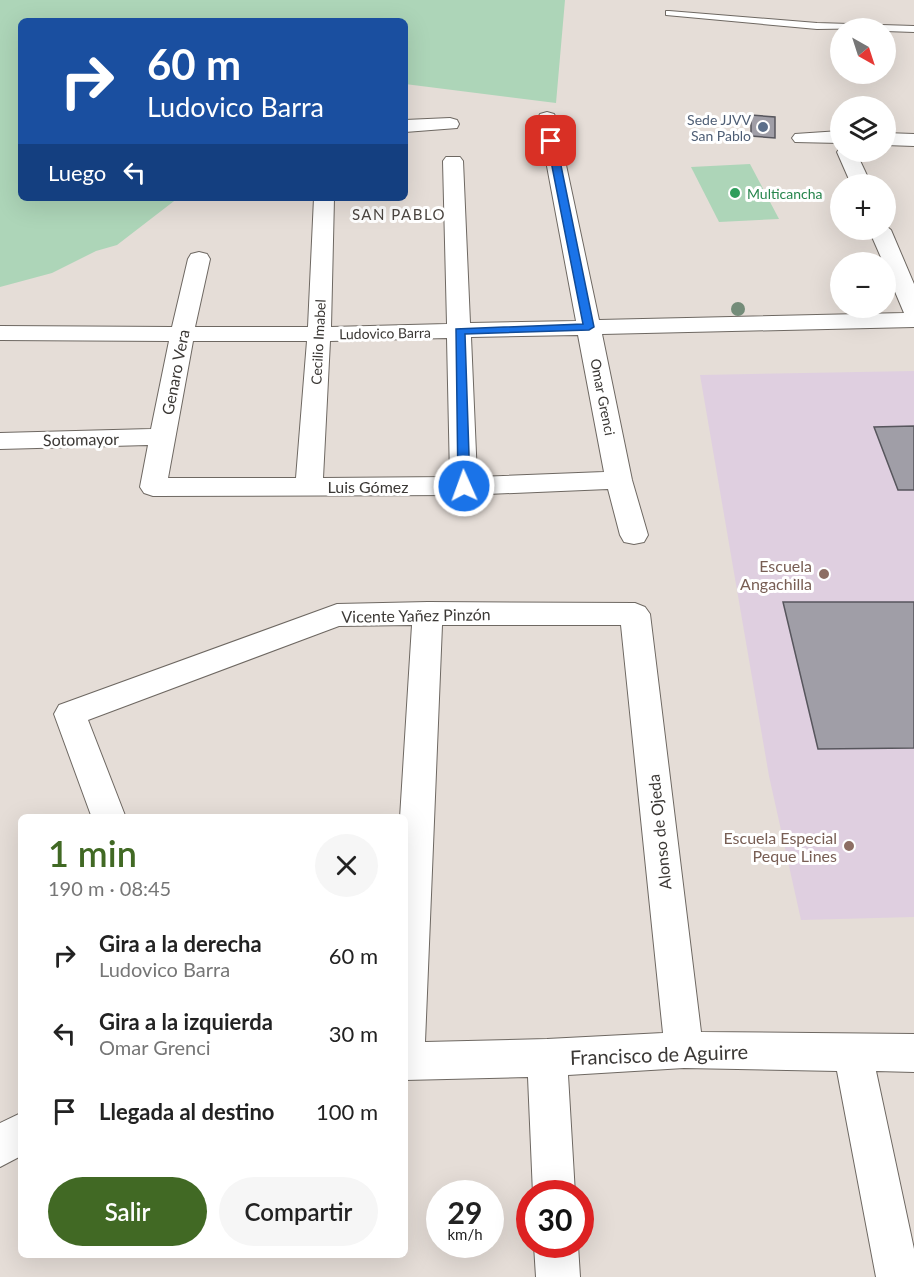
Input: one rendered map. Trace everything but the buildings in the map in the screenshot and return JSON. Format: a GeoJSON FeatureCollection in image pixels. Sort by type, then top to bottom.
{"type":"FeatureCollection","features":[{"type":"Feature","properties":{"kind":"street","name":"Omar Grenci"},"geometry":{"type":"LineString","coordinates":[[547,118],[619,480],[634,535]]}},
{"type":"Feature","properties":{"kind":"street"},"geometry":{"type":"LineString","coordinates":[[408,126],[450,124]]}},
{"type":"Feature","properties":{"kind":"street"},"geometry":{"type":"LineString","coordinates":[[802,138],[830,137]]}},
{"type":"Feature","properties":{"kind":"street"},"geometry":{"type":"LineString","coordinates":[[896,139],[914,140]]}},
{"type":"Feature","properties":{"kind":"street"},"geometry":{"type":"LineString","coordinates":[[453,161],[464,486]]}},
{"type":"Feature","properties":{"kind":"street","name":"Cecilio Imabel"},"geometry":{"type":"LineString","coordinates":[[309,486],[319,334],[324,201]]}},
{"type":"Feature","properties":{"kind":"street"},"geometry":{"type":"LineString","coordinates":[[884,240],[914,311]]}},
{"type":"Feature","properties":{"kind":"street","name":"Genaro Vera"},"geometry":{"type":"LineString","coordinates":[[153,487],[199,259]]}},
{"type":"Feature","properties":{"kind":"street","name":"Ludovico Barra"},"geometry":{"type":"LineString","coordinates":[[0,333],[319,334],[914,320]]}},
{"type":"Feature","properties":{"kind":"street","name":"Sotomayor"},"geometry":{"type":"LineString","coordinates":[[0,441],[162,437]]}},
{"type":"Feature","properties":{"kind":"street","name":"Luis Gómez"},"geometry":{"type":"LineString","coordinates":[[153,487],[464,486],[619,480]]}},
{"type":"Feature","properties":{"kind":"street"},"geometry":{"type":"LineString","coordinates":[[408,993],[428,614]]}},
{"type":"Feature","properties":{"kind":"street","name":"Vicente Yañez Pinzón"},"geometry":{"type":"LineString","coordinates":[[108,814],[70,714],[337,615],[635,614]]}},
{"type":"Feature","properties":{"kind":"street","name":"Alonso de Ojeda"},"geometry":{"type":"LineString","coordinates":[[635,614],[684,1050]]}},
{"type":"Feature","properties":{"kind":"street","name":"Francisco de Aguirre"},"geometry":{"type":"LineString","coordinates":[[408,1061],[547,1058],[684,1050],[914,1053]]}},
{"type":"Feature","properties":{"kind":"street"},"geometry":{"type":"LineString","coordinates":[[853,1053],[898,1277]]}},
{"type":"Feature","properties":{"kind":"street"},"geometry":{"type":"LineString","coordinates":[[547,1058],[553,1180]]}},
{"type":"Feature","properties":{"kind":"street"},"geometry":{"type":"LineString","coordinates":[[0,1146],[18,1135]]}},
{"type":"Feature","properties":{"kind":"street"},"geometry":{"type":"LineString","coordinates":[[557,1258],[558,1277]]}},
{"type":"Feature","properties":{"kind":"lane"},"geometry":{"type":"LineString","coordinates":[[669,14],[818,26],[914,29]]}},
{"type":"Feature","properties":{"kind":"shaded area","name":"Escuela Angachilla"},"geometry":{"type":"Polygon","coordinates":[[[914,371],[914,917],[801,920],[769,776],[700,375],[914,371]]]}},
{"type":"Feature","properties":{"kind":"green space"},"geometry":{"type":"Polygon","coordinates":[[[0,0],[565,0],[556,103],[408,84],[408,18],[18,18],[18,201],[174,201],[117,245],[96,251],[52,273],[0,287],[0,0]]]}},
{"type":"Feature","properties":{"kind":"green space","name":"Multicancha"},"geometry":{"type":"Polygon","coordinates":[[[750,164],[779,219],[719,222],[691,167],[750,164]]]}},
{"type":"Feature","properties":{"kind":"place","name":"Sede JJVV San Pablo"},"geometry":{"type":"Point","coordinates":[763,127]}},
{"type":"Feature","properties":{"kind":"place","name":"Multicancha"},"geometry":{"type":"Point","coordinates":[735,193]}},
{"type":"Feature","properties":{"kind":"place","name":"Escuela Angachilla"},"geometry":{"type":"Point","coordinates":[824,574]}},
{"type":"Feature","properties":{"kind":"place","name":"Escuela Especial Peque Lines"},"geometry":{"type":"Point","coordinates":[849,846]}},
{"type":"Feature","properties":{"kind":"district","name":"SAN PABLO"},"geometry":{"type":"Point","coordinates":[399,214]}},
{"type":"Feature","properties":{"kind":"route"},"geometry":{"type":"LineString","coordinates":[[464,486],[459,331],[589,327],[551,141]]}}]}
